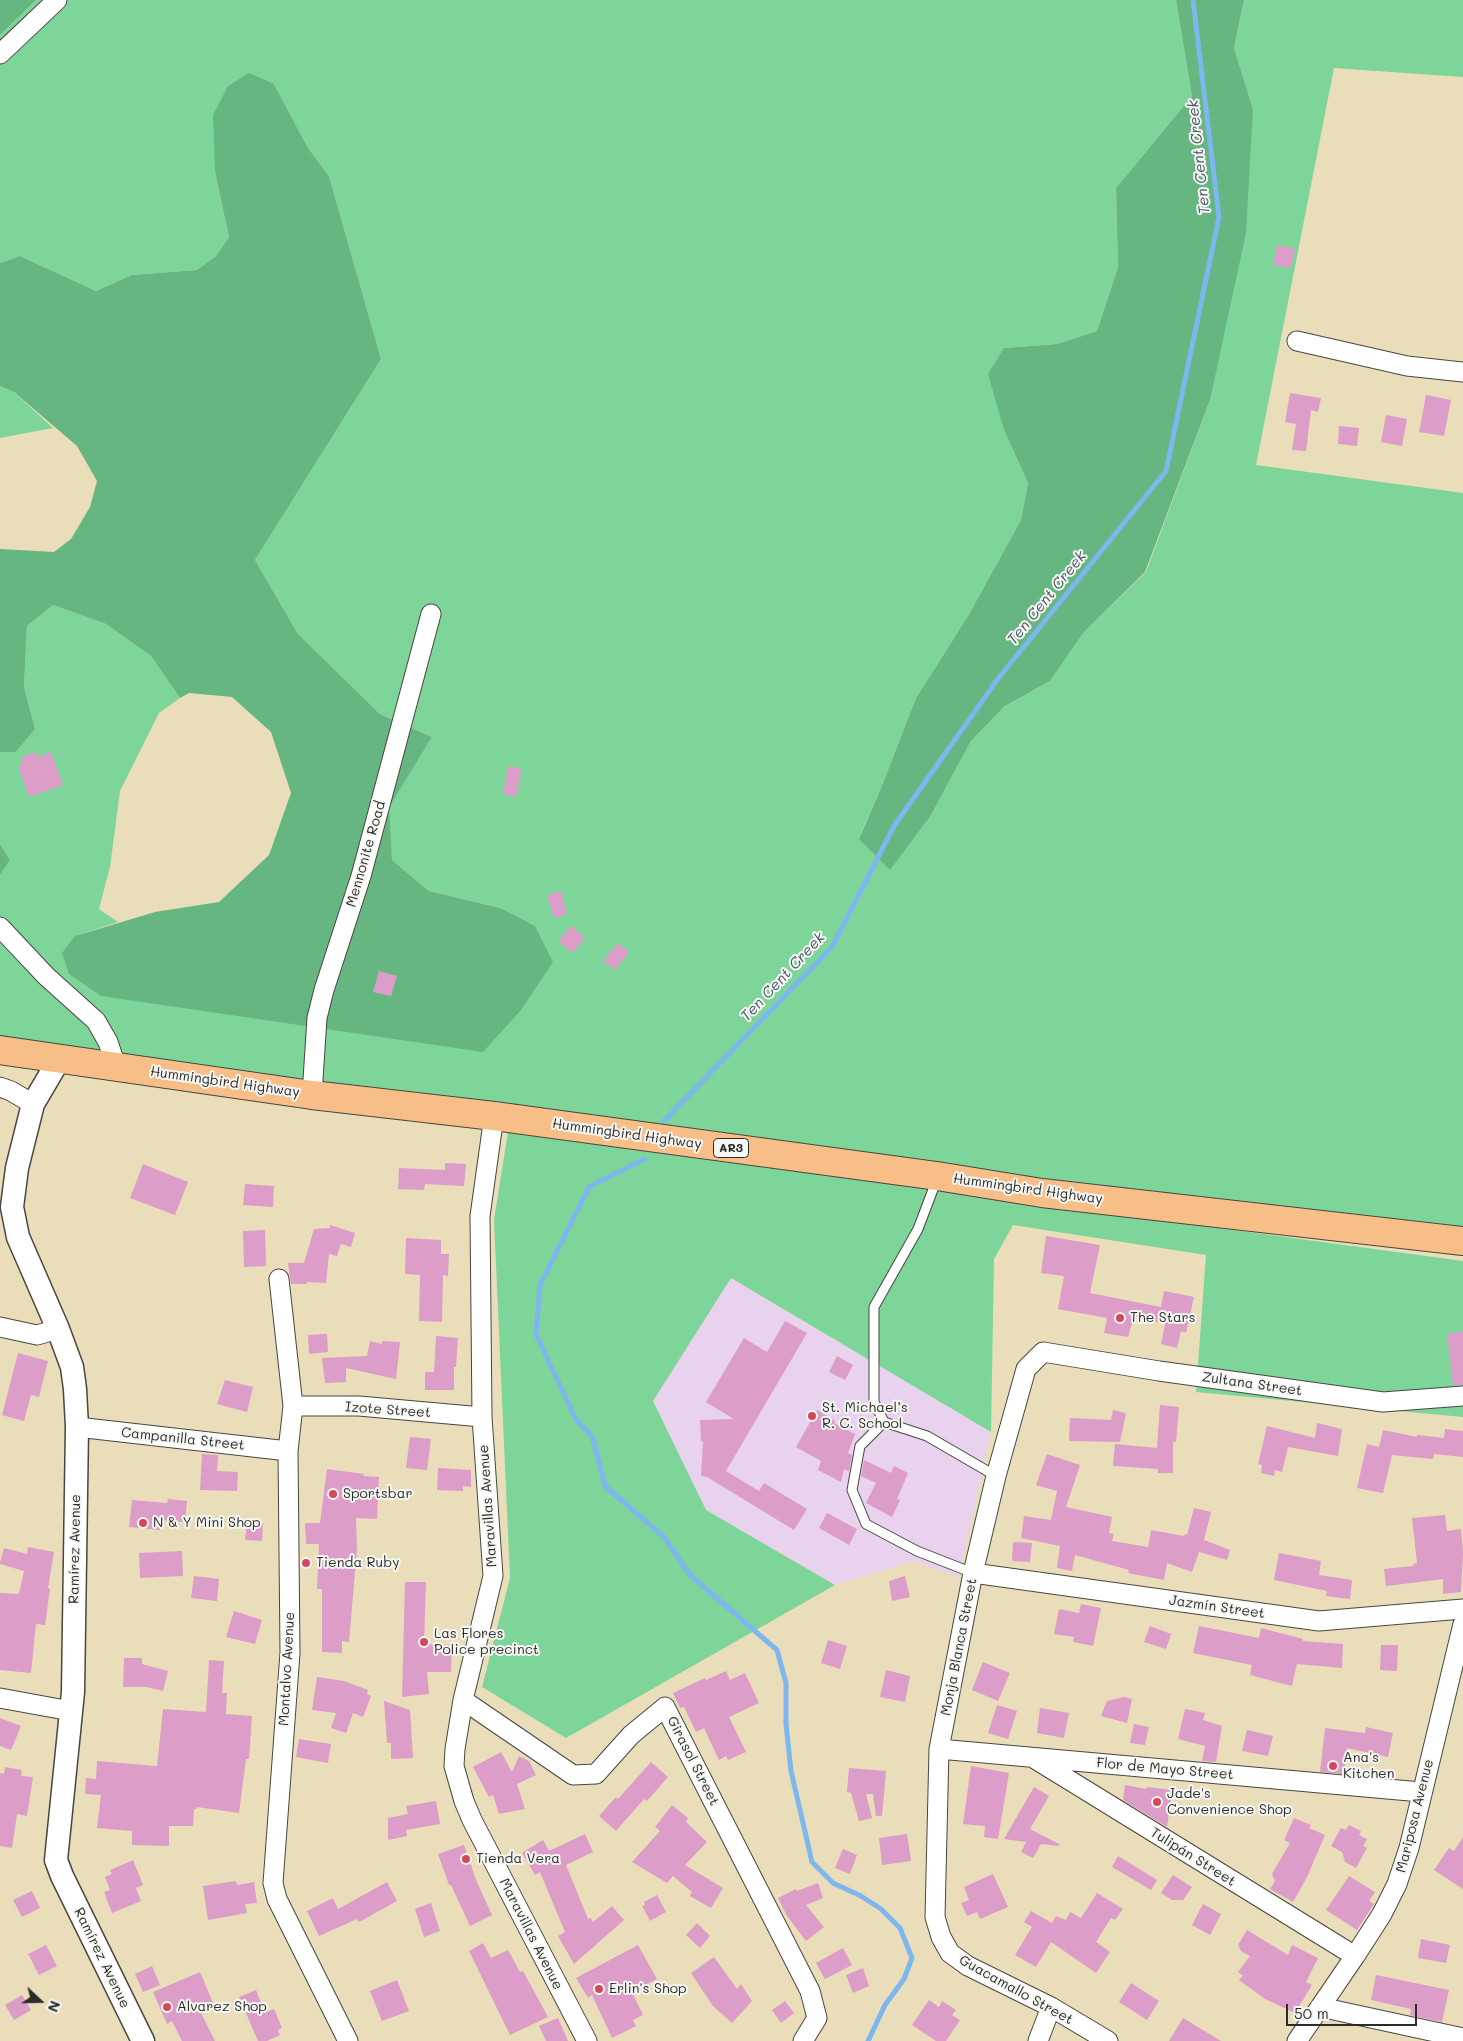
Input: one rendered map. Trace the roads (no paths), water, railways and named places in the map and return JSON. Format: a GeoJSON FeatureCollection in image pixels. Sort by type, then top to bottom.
{"type":"FeatureCollection","features":[{"type":"Feature","properties":{"kind":"main road","name":"Hummingbird Highway"},"geometry":{"type":"LineString","coordinates":[[0,1050],[312,1095],[494,1116],[938,1176],[1042,1193],[1463,1241]]}},
{"type":"Feature","properties":{"kind":"street"},"geometry":{"type":"LineString","coordinates":[[0,54],[57,0]]}},
{"type":"Feature","properties":{"kind":"street"},"geometry":{"type":"LineString","coordinates":[[1297,341],[1407,366],[1463,372]]}},
{"type":"Feature","properties":{"kind":"street","name":"Mennonite Road"},"geometry":{"type":"LineString","coordinates":[[312,1095],[317,1018],[324,990],[361,876],[431,614]]}},
{"type":"Feature","properties":{"kind":"street"},"geometry":{"type":"LineString","coordinates":[[0,927],[46,976],[96,1021],[108,1042],[116,1066]]}},
{"type":"Feature","properties":{"kind":"street","name":"Ramírez Avenue"},"geometry":{"type":"LineString","coordinates":[[60,1058],[33,1104],[17,1168],[12,1207],[18,1237],[58,1329],[72,1367],[77,1427],[74,1692],[56,1860],[62,1876],[143,2041]]}},
{"type":"Feature","properties":{"kind":"street"},"geometry":{"type":"LineString","coordinates":[[0,1087],[33,1104]]}},
{"type":"Feature","properties":{"kind":"street","name":"Maravillas Avenue"},"geometry":{"type":"LineString","coordinates":[[494,1116],[480,1216],[482,1417],[493,1576],[464,1700],[455,1749],[454,1766],[464,1801],[587,2041]]}},
{"type":"Feature","properties":{"kind":"street","name":"Montalvo Avenue"},"geometry":{"type":"LineString","coordinates":[[279,1279],[293,1406],[288,1451],[290,1653],[273,1884],[277,1899],[348,2041]]}},
{"type":"Feature","properties":{"kind":"street"},"geometry":{"type":"LineString","coordinates":[[0,1327],[37,1334],[58,1329]]}},
{"type":"Feature","properties":{"kind":"street","name":"Zultana Street"},"geometry":{"type":"LineString","coordinates":[[1043,1352],[1159,1371],[1383,1402],[1463,1396]]}},
{"type":"Feature","properties":{"kind":"street","name":"Monja Blanca Street"},"geometry":{"type":"LineString","coordinates":[[950,1953],[941,1937],[935,1917],[939,1749],[973,1573],[996,1476],[1026,1369],[1043,1352]]}},
{"type":"Feature","properties":{"kind":"street","name":"Izote Street"},"geometry":{"type":"LineString","coordinates":[[293,1406],[359,1406],[482,1417]]}},
{"type":"Feature","properties":{"kind":"street","name":"Campanilla Street"},"geometry":{"type":"LineString","coordinates":[[77,1427],[288,1451]]}},
{"type":"Feature","properties":{"kind":"street","name":"Jazmín Street"},"geometry":{"type":"LineString","coordinates":[[973,1573],[1319,1621],[1463,1609]]}},
{"type":"Feature","properties":{"kind":"street","name":"Mariposa Avenue"},"geometry":{"type":"LineString","coordinates":[[1297,2041],[1382,1914],[1397,1884],[1409,1848],[1463,1624]]}},
{"type":"Feature","properties":{"kind":"street"},"geometry":{"type":"LineString","coordinates":[[0,1698],[71,1711]]}},
{"type":"Feature","properties":{"kind":"street","name":"Girasol Street"},"geometry":{"type":"LineString","coordinates":[[464,1700],[573,1775],[596,1774],[631,1736],[665,1707],[810,1991],[817,2018],[803,2041]]}},
{"type":"Feature","properties":{"kind":"street","name":"Flor de Mayo Street"},"geometry":{"type":"LineString","coordinates":[[939,1749],[1421,1792]]}},
{"type":"Feature","properties":{"kind":"street","name":"Tulipán Street"},"geometry":{"type":"LineString","coordinates":[[1031,1757],[1355,1956]]}},
{"type":"Feature","properties":{"kind":"street","name":"Guacamallo Street"},"geometry":{"type":"LineString","coordinates":[[950,1953],[968,1966],[1051,2007],[1108,2041]]}},
{"type":"Feature","properties":{"kind":"street"},"geometry":{"type":"LineString","coordinates":[[1038,2041],[1051,2007]]}},
{"type":"Feature","properties":{"kind":"street"},"geometry":{"type":"LineString","coordinates":[[1320,2007],[1463,2038]]}},
{"type":"Feature","properties":{"kind":"lane"},"geometry":{"type":"LineString","coordinates":[[938,1176],[918,1229],[874,1307],[874,1402],[884,1422],[927,1436],[996,1476]]}},
{"type":"Feature","properties":{"kind":"lane"},"geometry":{"type":"LineString","coordinates":[[884,1422],[860,1446],[852,1490],[866,1524],[917,1551],[973,1573]]}},
{"type":"Feature","properties":{"kind":"waterway","name":"Ten Cent Creek"},"geometry":{"type":"LineString","coordinates":[[664,1121],[832,947],[894,826],[997,680],[1166,471],[1219,217],[1193,0]]}},
{"type":"Feature","properties":{"kind":"waterway","name":"Ten Cent Creek"},"geometry":{"type":"LineString","coordinates":[[645,1159],[589,1187],[540,1285],[536,1334],[576,1420],[592,1436],[605,1486],[664,1537],[690,1575],[777,1650],[786,1683],[786,1724],[791,1771],[812,1862],[833,1883],[861,1896],[881,1909],[900,1928],[912,1958],[904,1979],[885,2005],[868,2041]]}},
{"type":"Feature","properties":{"kind":"place","name":"The Stars"},"geometry":{"type":"Point","coordinates":[1120,1318]}},
{"type":"Feature","properties":{"kind":"place","name":"St. Michael’s R. C. School"},"geometry":{"type":"Point","coordinates":[812,1416]}},
{"type":"Feature","properties":{"kind":"place","name":"Sportsbar"},"geometry":{"type":"Point","coordinates":[333,1494]}},
{"type":"Feature","properties":{"kind":"place","name":"N & Y Mini Shop"},"geometry":{"type":"Point","coordinates":[143,1523]}},
{"type":"Feature","properties":{"kind":"place","name":"Tienda Ruby"},"geometry":{"type":"Point","coordinates":[306,1563]}},
{"type":"Feature","properties":{"kind":"place","name":"Las Flores Police precinct"},"geometry":{"type":"Point","coordinates":[424,1642]}},
{"type":"Feature","properties":{"kind":"place","name":"Ana's Kitchen"},"geometry":{"type":"Point","coordinates":[1333,1766]}},
{"type":"Feature","properties":{"kind":"place","name":"Jade's Convenience Shop"},"geometry":{"type":"Point","coordinates":[1157,1802]}},
{"type":"Feature","properties":{"kind":"place","name":"Tienda Vera"},"geometry":{"type":"Point","coordinates":[466,1859]}},
{"type":"Feature","properties":{"kind":"place","name":"Erlin's Shop"},"geometry":{"type":"Point","coordinates":[599,1989]}},
{"type":"Feature","properties":{"kind":"place","name":"Alvarez Shop"},"geometry":{"type":"Point","coordinates":[167,2007]}}]}
